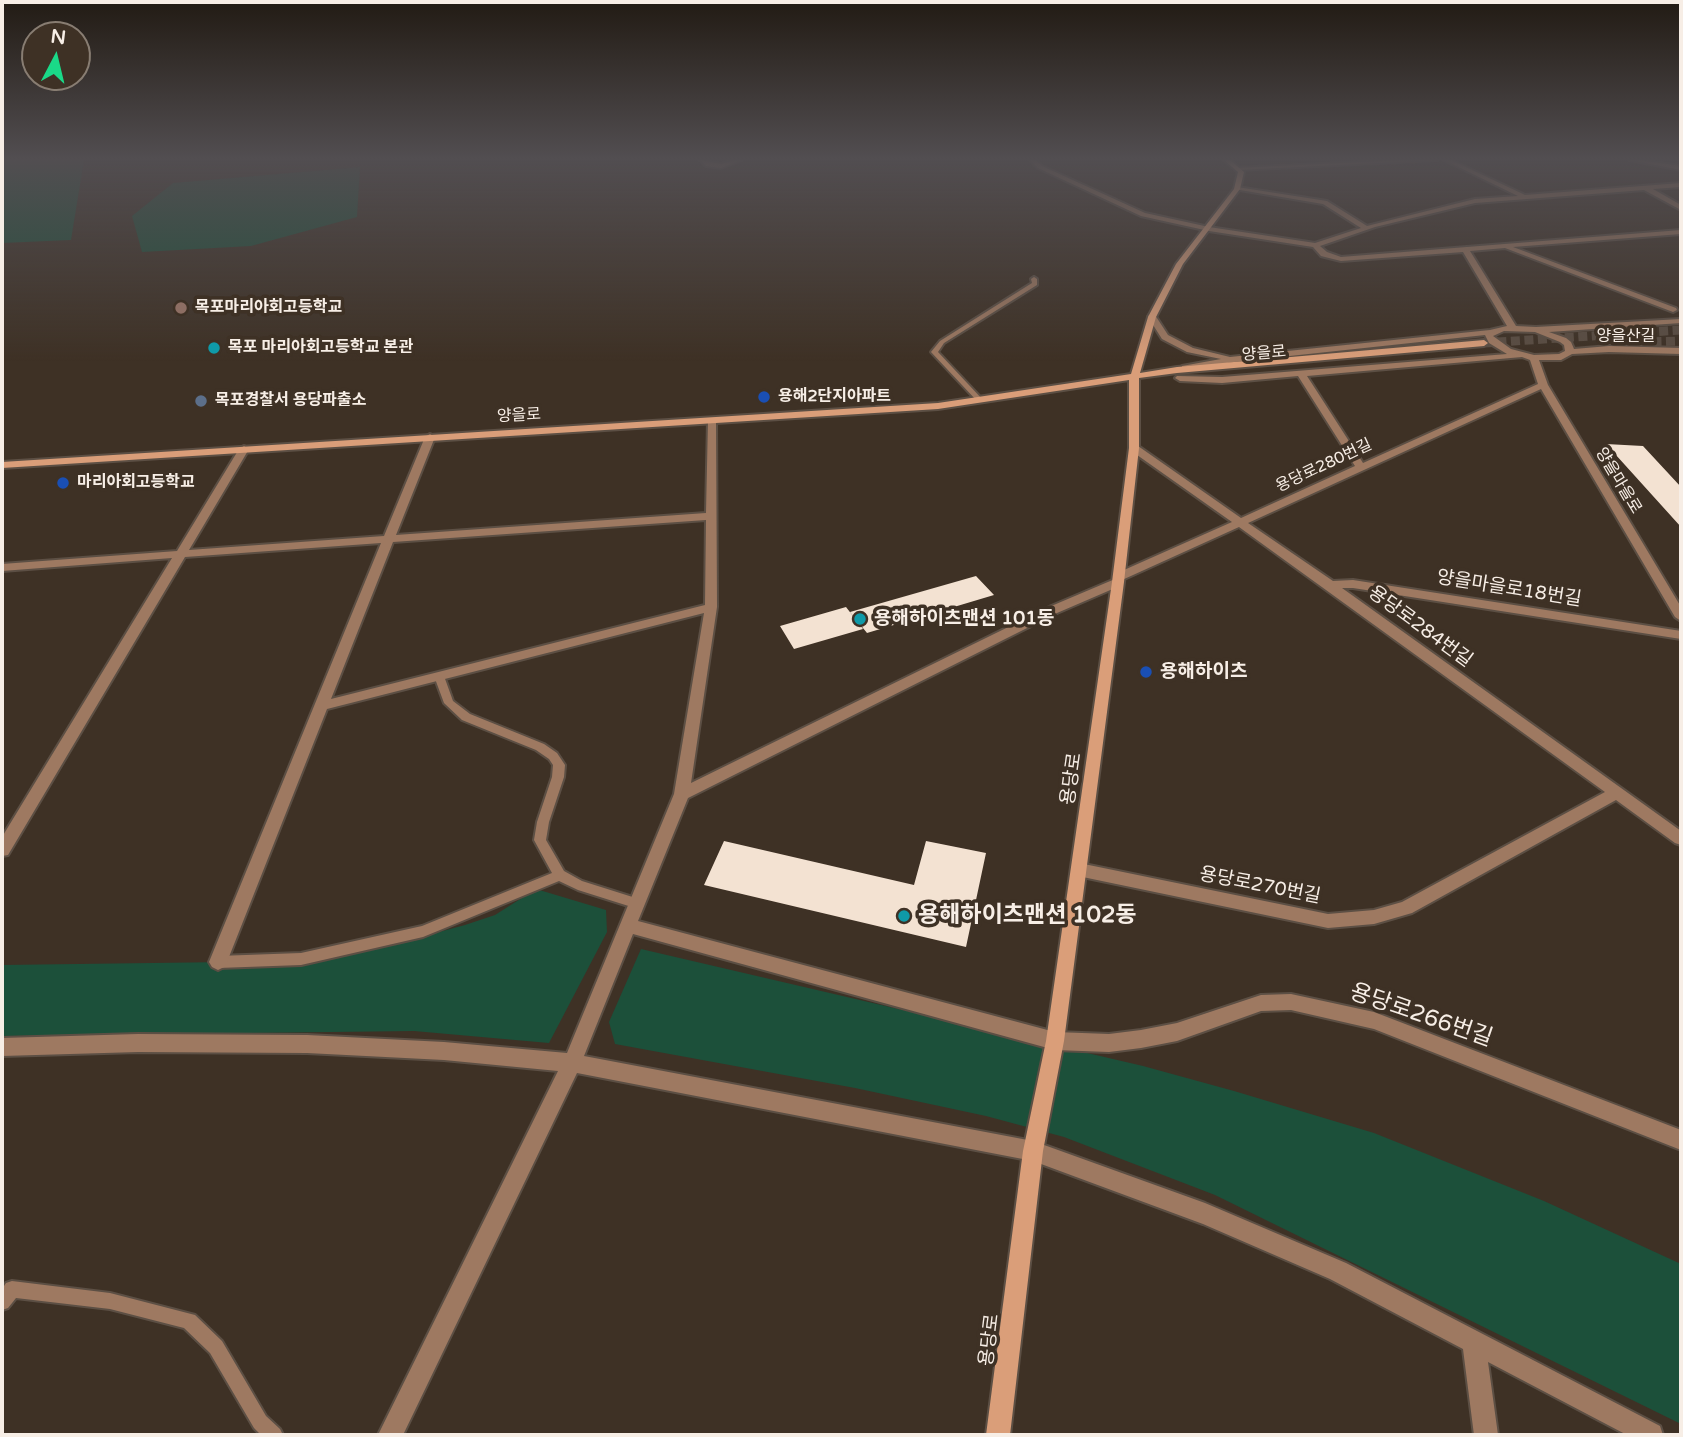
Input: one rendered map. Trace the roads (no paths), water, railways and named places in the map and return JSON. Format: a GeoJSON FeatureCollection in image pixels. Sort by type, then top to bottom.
{"type":"FeatureCollection","features":[{"type":"Feature","properties":{"kind":"street"},"geometry":{"type":"LineString","coordinates":[[1200,227],[1315,244],[1370,227]]}},
{"type":"Feature","properties":{"kind":"street","name":"용당로"},"geometry":{"type":"LineString","coordinates":[[998,1435],[1033,1151],[1055,1041],[1135,449],[1134,379],[1152,317],[1180,264],[1209,229]]}},
{"type":"Feature","properties":{"kind":"street"},"geometry":{"type":"LineString","coordinates":[[1315,244],[1325,254],[1341,259],[1681,232]]}},
{"type":"Feature","properties":{"kind":"street"},"geometry":{"type":"LineString","coordinates":[[1504,246],[1677,308]]}},
{"type":"Feature","properties":{"kind":"street"},"geometry":{"type":"LineString","coordinates":[[1466,251],[1512,327]]}},
{"type":"Feature","properties":{"kind":"street"},"geometry":{"type":"LineString","coordinates":[[1640,324],[1677,308]]}},
{"type":"Feature","properties":{"kind":"street"},"geometry":{"type":"LineString","coordinates":[[1152,317],[1165,337],[1190,351],[1234,359]]}},
{"type":"Feature","properties":{"kind":"street"},"geometry":{"type":"LineString","coordinates":[[1179,374],[1234,359],[1491,332],[1512,327],[1536,330],[1681,321]]}},
{"type":"Feature","properties":{"kind":"street"},"geometry":{"type":"LineString","coordinates":[[1536,330],[1563,340],[1571,348],[1570,352]]}},
{"type":"Feature","properties":{"kind":"street"},"geometry":{"type":"LineString","coordinates":[[1491,332],[1489,337],[1499,346],[1534,358]]}},
{"type":"Feature","properties":{"kind":"street","name":"양을로"},"geometry":{"type":"LineString","coordinates":[[2,465],[938,407],[1134,379],[1484,342]]}},
{"type":"Feature","properties":{"kind":"street","name":"양을로"},"geometry":{"type":"LineString","coordinates":[[1179,374],[1495,348]]}},
{"type":"Feature","properties":{"kind":"street","name":"양을산길"},"geometry":{"type":"LineString","coordinates":[[1534,358],[1561,357],[1570,352],[1609,349],[1681,351]]}},
{"type":"Feature","properties":{"kind":"street"},"geometry":{"type":"LineString","coordinates":[[1179,374],[1222,380],[1521,355]]}},
{"type":"Feature","properties":{"kind":"street","name":"양을마을로"},"geometry":{"type":"LineString","coordinates":[[1534,358],[1543,385],[1681,617]]}},
{"type":"Feature","properties":{"kind":"street"},"geometry":{"type":"LineString","coordinates":[[1301,374],[1360,466]]}},
{"type":"Feature","properties":{"kind":"street","name":"용당로280번길"},"geometry":{"type":"LineString","coordinates":[[682,794],[1118,579],[1360,466],[1543,385]]}},
{"type":"Feature","properties":{"kind":"street"},"geometry":{"type":"LineString","coordinates":[[390,1435],[572,1063],[682,794],[711,607],[713,421]]}},
{"type":"Feature","properties":{"kind":"street"},"geometry":{"type":"LineString","coordinates":[[218,962],[430,437]]}},
{"type":"Feature","properties":{"kind":"street"},"geometry":{"type":"LineString","coordinates":[[2,850],[244,449]]}},
{"type":"Feature","properties":{"kind":"street","name":"용당로284번길"},"geometry":{"type":"LineString","coordinates":[[1135,449],[1330,585],[1681,839]]}},
{"type":"Feature","properties":{"kind":"street"},"geometry":{"type":"LineString","coordinates":[[2,567],[713,516]]}},
{"type":"Feature","properties":{"kind":"street","name":"양을마을로18번길"},"geometry":{"type":"LineString","coordinates":[[1330,585],[1353,584],[1681,635]]}},
{"type":"Feature","properties":{"kind":"street"},"geometry":{"type":"LineString","coordinates":[[321,706],[711,607]]}},
{"type":"Feature","properties":{"kind":"street","name":"용당로270번길"},"geometry":{"type":"LineString","coordinates":[[1079,870],[1328,921],[1374,917],[1406,908],[1615,793]]}},
{"type":"Feature","properties":{"kind":"street","name":"용당로266번길"},"geometry":{"type":"LineString","coordinates":[[629,926],[1055,1041],[1109,1043],[1141,1039],[1177,1032],[1251,1006],[1291,1002],[1374,1021],[1681,1140]]}},
{"type":"Feature","properties":{"kind":"street"},"geometry":{"type":"LineString","coordinates":[[2,1047],[138,1043],[307,1044],[444,1051],[572,1063],[1033,1151],[1205,1214],[1338,1271],[1651,1435]]}},
{"type":"Feature","properties":{"kind":"street"},"geometry":{"type":"LineString","coordinates":[[1474,1343],[1486,1435]]}},
{"type":"Feature","properties":{"kind":"lane"},"geometry":{"type":"LineString","coordinates":[[979,400],[934,352],[942,342],[1035,284],[1034,279]]}},
{"type":"Feature","properties":{"kind":"lane"},"geometry":{"type":"LineString","coordinates":[[439,676],[449,703],[466,717],[540,747],[559,765],[540,840],[560,875],[578,886],[638,904]]}},
{"type":"Feature","properties":{"kind":"lane"},"geometry":{"type":"LineString","coordinates":[[218,962],[301,959],[424,931],[560,875]]}},
{"type":"Feature","properties":{"kind":"lane"},"geometry":{"type":"LineString","coordinates":[[2,1303],[12,1290],[110,1301],[189,1321],[216,1346],[260,1422],[274,1435]]}},
{"type":"Feature","properties":{"kind":"tunnel"},"geometry":{"type":"LineString","coordinates":[[1484,343],[1681,330]]}},
{"type":"Feature","properties":{"kind":"tunnel"},"geometry":{"type":"LineString","coordinates":[[1612,343],[1681,341]]}},
{"type":"Feature","properties":{"kind":"place","name":"목포마리아회고등학교"},"geometry":{"type":"Point","coordinates":[181,308]}},
{"type":"Feature","properties":{"kind":"place","name":"목포 마리아회고등학교 본관"},"geometry":{"type":"Point","coordinates":[214,348]}},
{"type":"Feature","properties":{"kind":"place","name":"용해2단지아파트"},"geometry":{"type":"Point","coordinates":[764,397]}},
{"type":"Feature","properties":{"kind":"place","name":"목포경찰서 용당파출소"},"geometry":{"type":"Point","coordinates":[201,401]}},
{"type":"Feature","properties":{"kind":"place","name":"마리아회고등학교"},"geometry":{"type":"Point","coordinates":[63,483]}},
{"type":"Feature","properties":{"kind":"place","name":"용해하이츠맨션 101동"},"geometry":{"type":"Point","coordinates":[860,619]}},
{"type":"Feature","properties":{"kind":"place","name":"용해하이츠"},"geometry":{"type":"Point","coordinates":[1146,672]}},
{"type":"Feature","properties":{"kind":"place","name":"용해하이츠맨션 102동"},"geometry":{"type":"Point","coordinates":[904,916]}}]}
